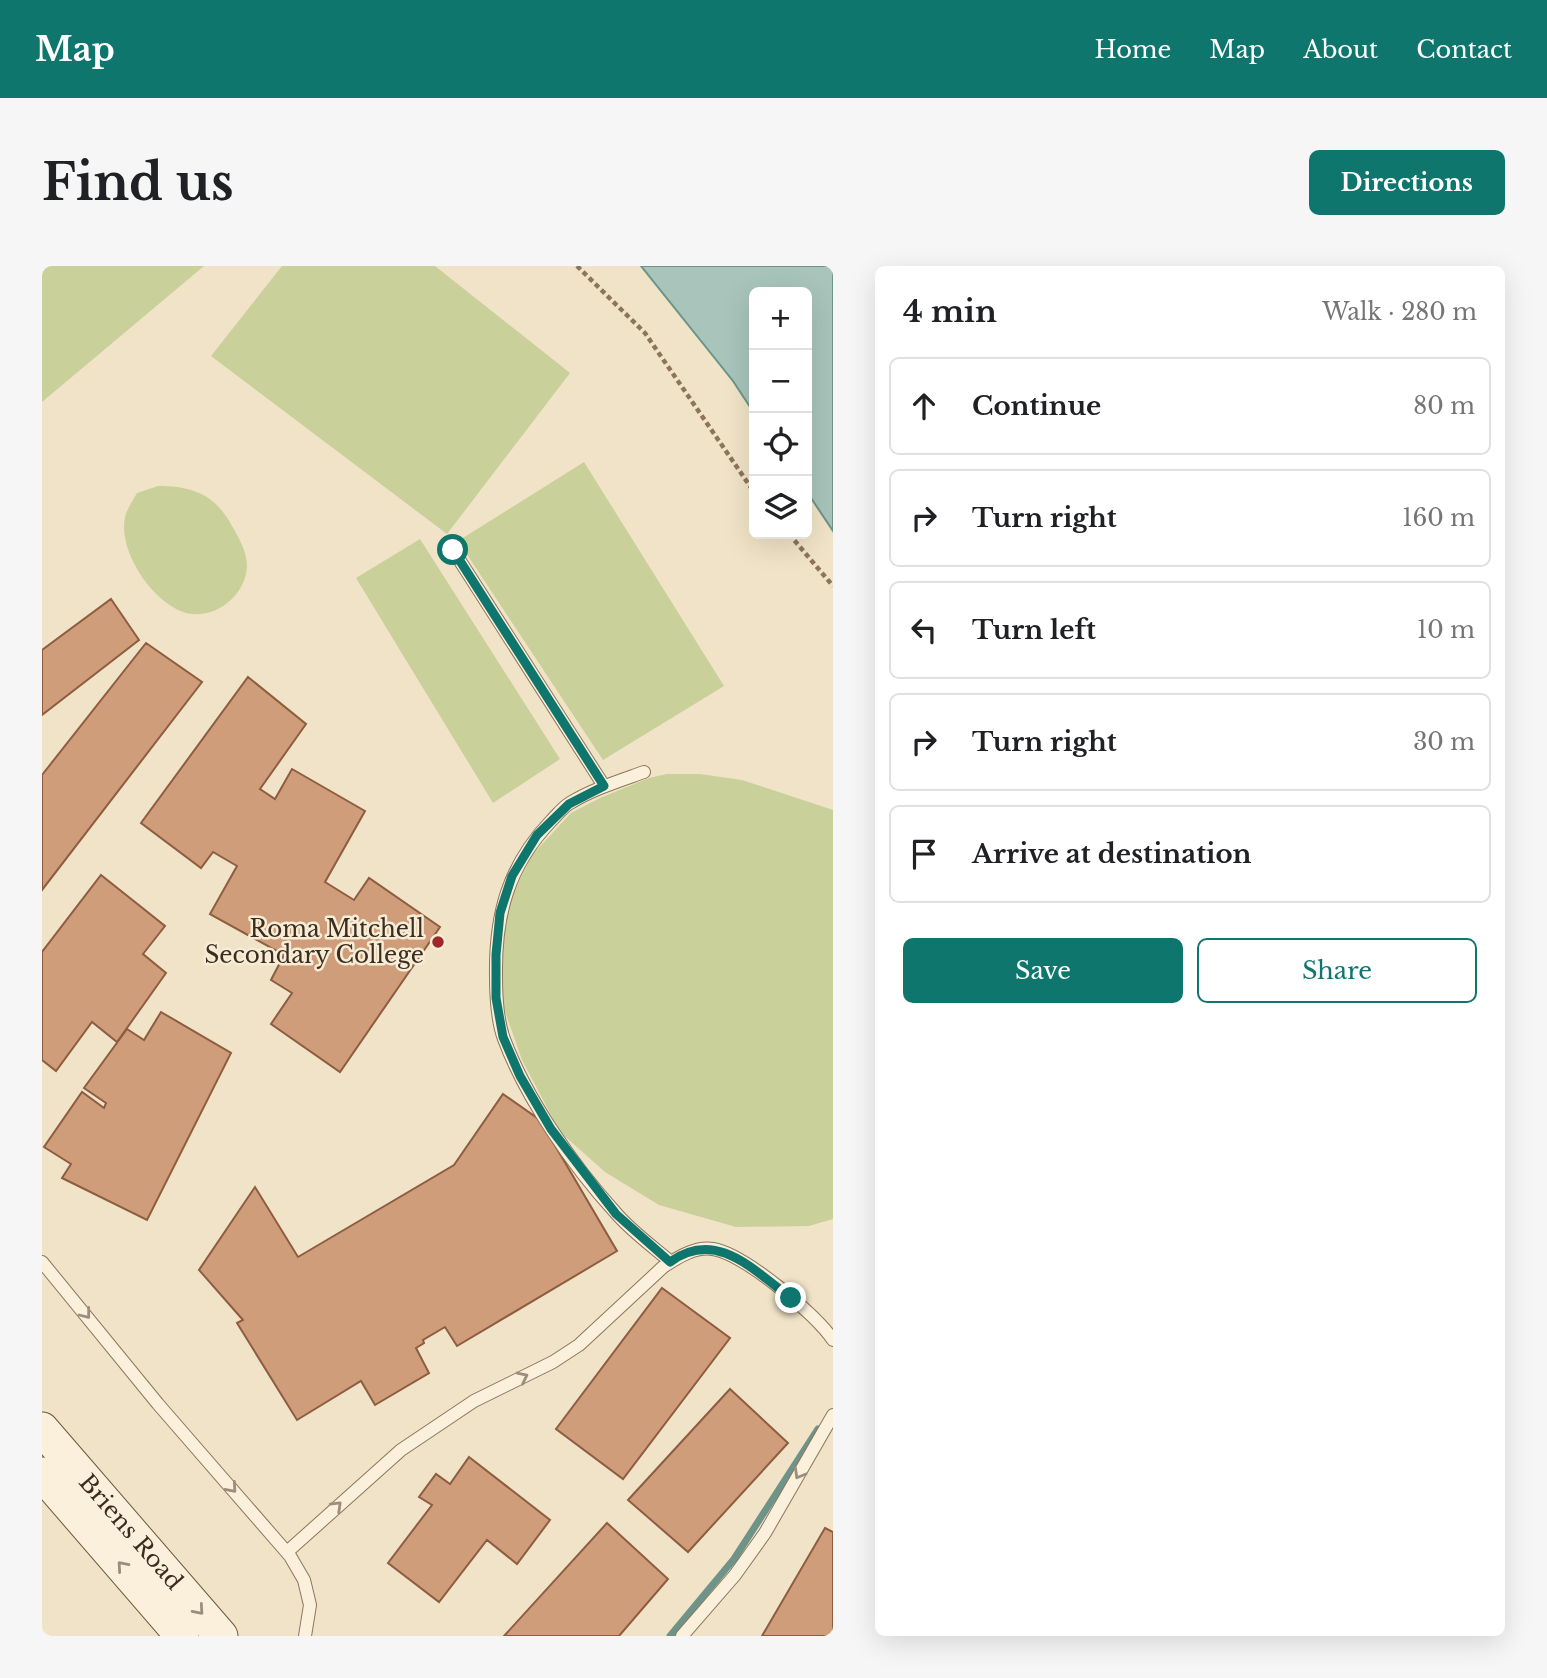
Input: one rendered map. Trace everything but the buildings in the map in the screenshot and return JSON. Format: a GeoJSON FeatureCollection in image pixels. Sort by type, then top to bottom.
{"type":"FeatureCollection","features":[{"type":"Feature","properties":{"kind":"main road","name":"Briens Road"},"geometry":{"type":"LineString","coordinates":[[42,1429],[221,1636]]}},
{"type":"Feature","properties":{"kind":"main road","name":"Briens Road"},"geometry":{"type":"LineString","coordinates":[[42,1474],[182,1636]]}},
{"type":"Feature","properties":{"kind":"lane"},"geometry":{"type":"LineString","coordinates":[[453,550],[604,786]]}},
{"type":"Feature","properties":{"kind":"lane"},"geometry":{"type":"LineString","coordinates":[[644,772],[604,786],[569,804],[537,835],[512,876],[500,913],[496,998],[503,1037],[520,1076],[551,1129],[616,1214],[670,1262]]}},
{"type":"Feature","properties":{"kind":"lane"},"geometry":{"type":"LineString","coordinates":[[286,1552],[401,1450],[474,1401],[552,1362],[579,1345],[678,1256],[712,1248],[743,1262],[806,1310],[833,1340]]}},
{"type":"Feature","properties":{"kind":"lane"},"geometry":{"type":"LineString","coordinates":[[42,1262],[158,1404],[286,1552],[304,1580],[310,1605],[304,1634]]}},
{"type":"Feature","properties":{"kind":"lane"},"geometry":{"type":"LineString","coordinates":[[682,1636],[735,1575],[765,1533],[833,1415]]}},
{"type":"Feature","properties":{"kind":"path"},"geometry":{"type":"LineString","coordinates":[[577,266],[645,333],[749,485]]}},
{"type":"Feature","properties":{"kind":"path"},"geometry":{"type":"LineString","coordinates":[[793,539],[833,586]]}},
{"type":"Feature","properties":{"kind":"green space"},"geometry":{"type":"Polygon","coordinates":[[[42,266],[204,266],[42,402],[42,266]]]}},
{"type":"Feature","properties":{"kind":"green space"},"geometry":{"type":"Polygon","coordinates":[[[282,266],[435,266],[570,373],[447,534],[211,356],[282,266]]]}},
{"type":"Feature","properties":{"kind":"green space"},"geometry":{"type":"Polygon","coordinates":[[[584,462],[724,686],[603,760],[458,541],[584,462]]]}},
{"type":"Feature","properties":{"kind":"green space"},"geometry":{"type":"Polygon","coordinates":[[[158,486],[192,490],[210,499],[225,515],[240,540],[247,561],[245,577],[234,597],[216,610],[194,614],[171,606],[149,586],[132,559],[124,530],[126,514],[137,493],[158,486]]]}},
{"type":"Feature","properties":{"kind":"green space"},"geometry":{"type":"Polygon","coordinates":[[[420,539],[560,759],[493,803],[356,578],[420,539]]]}},
{"type":"Feature","properties":{"kind":"green space"},"geometry":{"type":"Polygon","coordinates":[[[667,774],[700,774],[742,780],[833,810],[833,1219],[809,1226],[736,1227],[659,1205],[605,1172],[560,1132],[522,1060],[502,1003],[503,925],[509,901],[532,855],[571,813],[649,778],[667,774]]]}},
{"type":"Feature","properties":{"kind":"water"},"geometry":{"type":"Polygon","coordinates":[[[641,266],[833,266],[833,531],[812,500],[812,287],[749,287],[749,405],[733,381],[641,266]]]}},
{"type":"Feature","properties":{"kind":"waterway"},"geometry":{"type":"LineString","coordinates":[[670,1636],[734,1559],[818,1429]]}},
{"type":"Feature","properties":{"kind":"place","name":"Roma Mitchell Secondary College"},"geometry":{"type":"Point","coordinates":[438,942]}},
{"type":"Feature","properties":{"kind":"route"},"geometry":{"type":"LineString","coordinates":[[453,550],[604,786],[569,804],[537,835],[512,876],[500,913],[496,998],[503,1037],[520,1076],[551,1129],[616,1214],[670,1262],[678,1256],[712,1248],[743,1262],[791,1298]]}}]}
